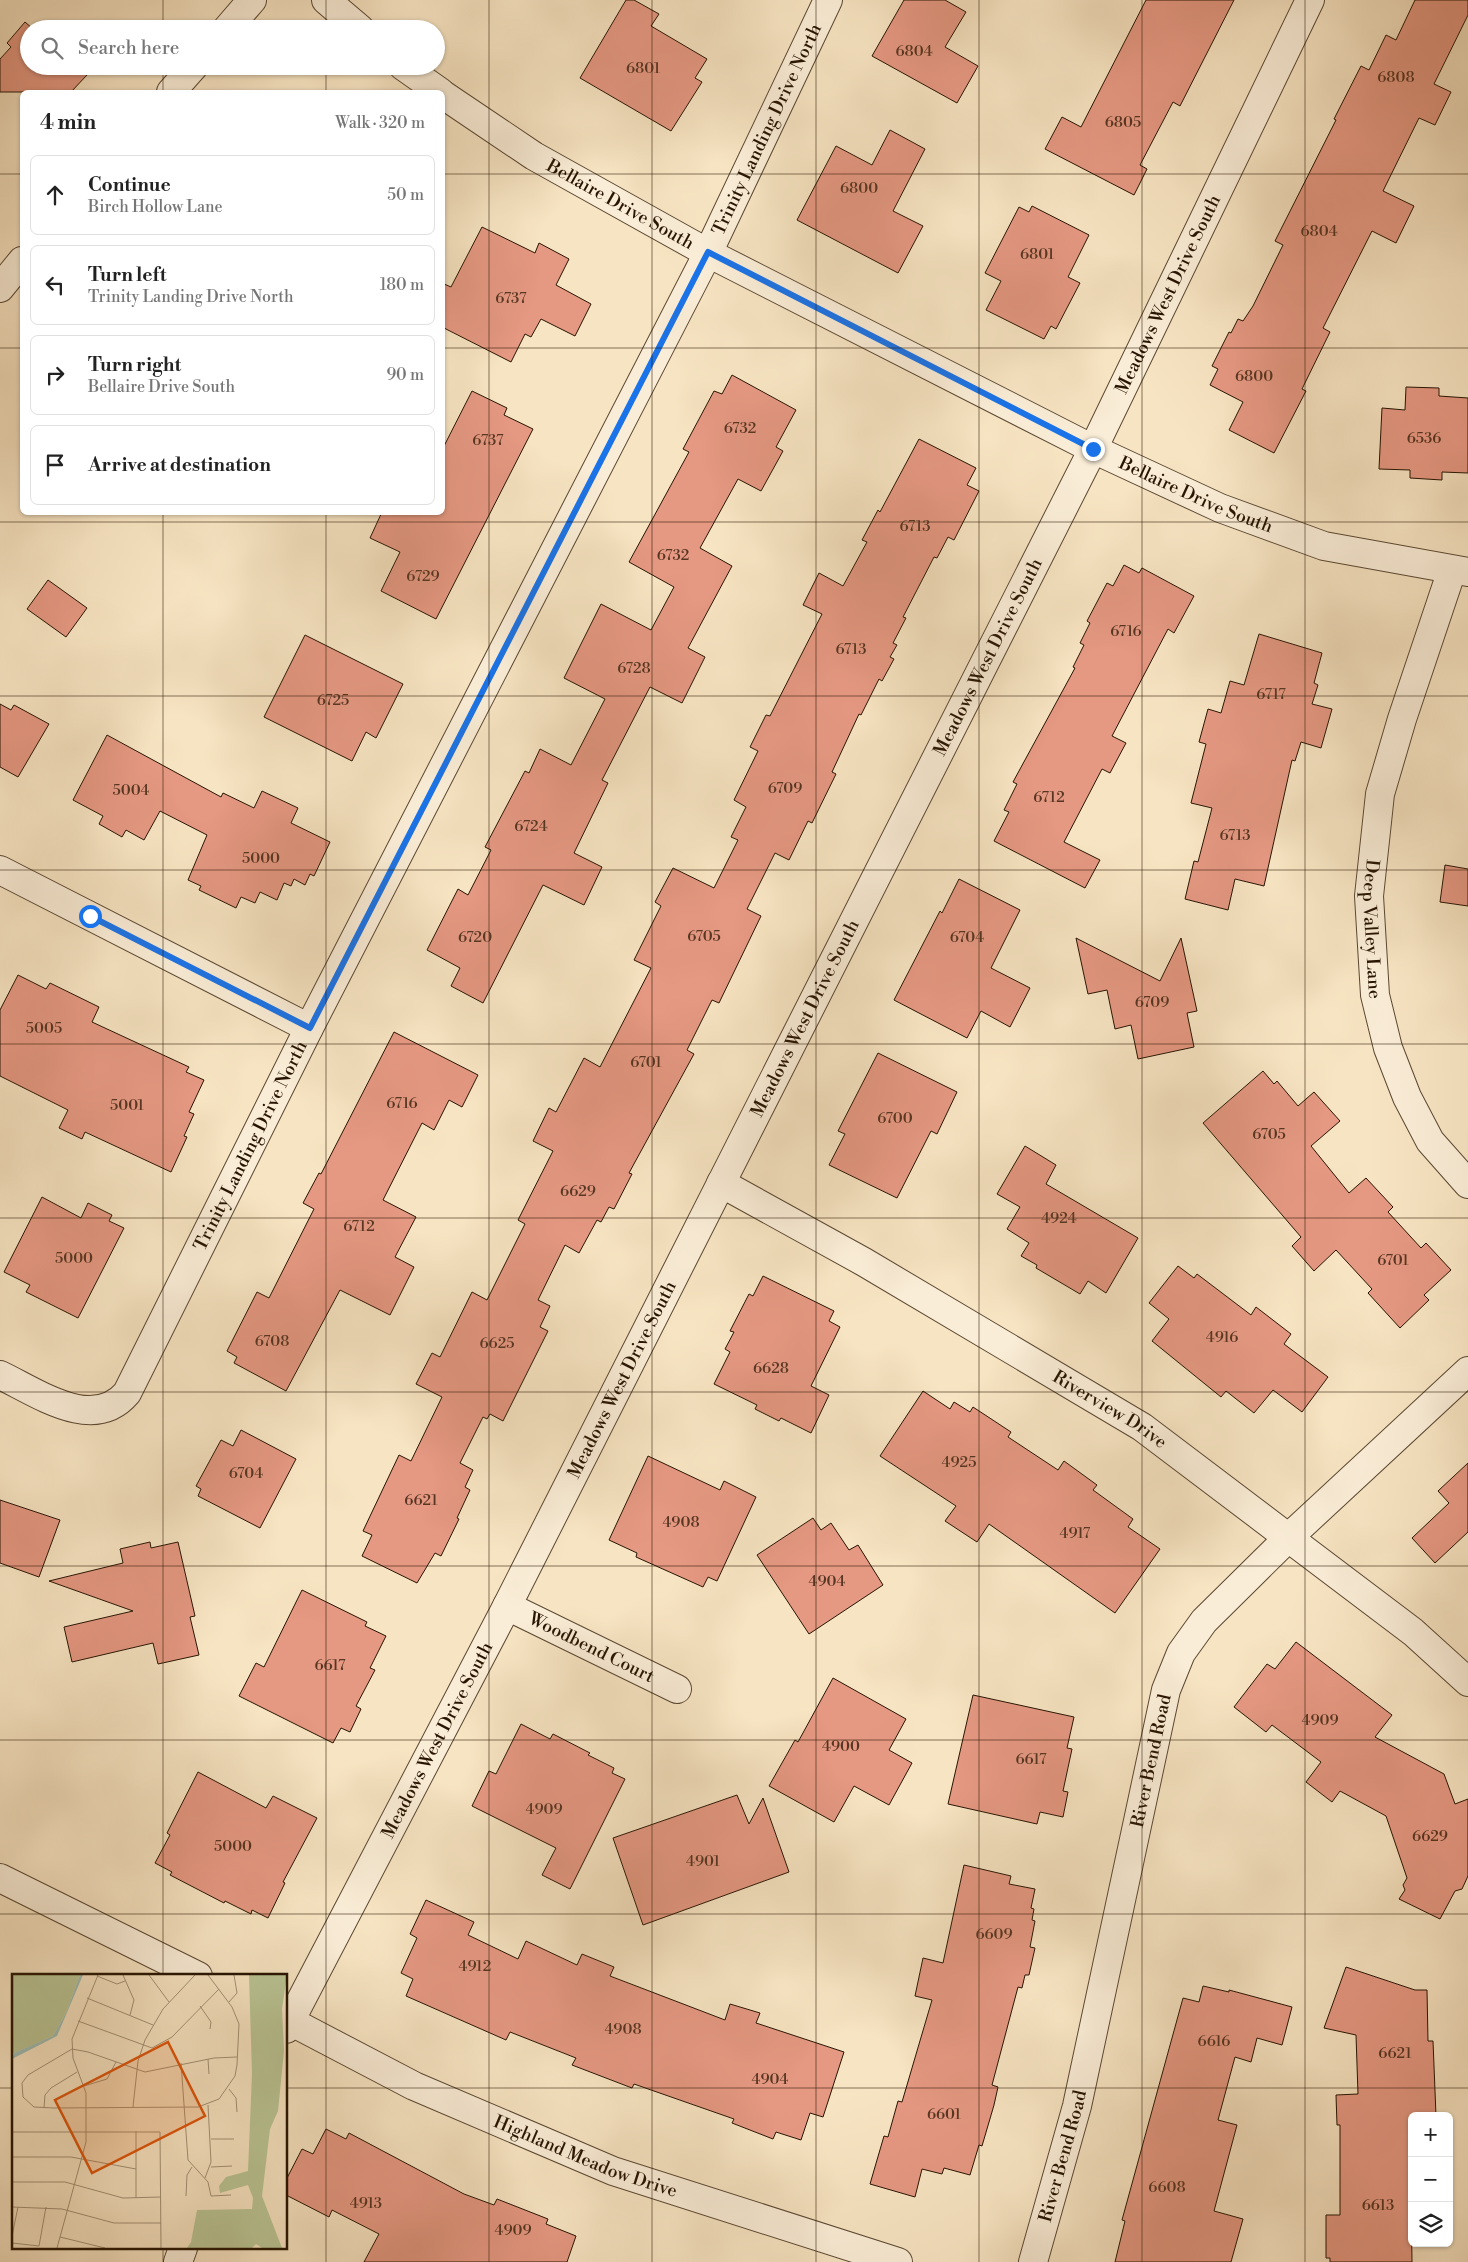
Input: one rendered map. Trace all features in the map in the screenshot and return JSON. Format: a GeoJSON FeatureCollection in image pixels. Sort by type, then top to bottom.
{"type":"FeatureCollection","features":[{"type":"Feature","properties":{"kind":"street"},"geometry":{"type":"LineString","coordinates":[[235,20],[252,0]]}},
{"type":"Feature","properties":{"kind":"street"},"geometry":{"type":"LineString","coordinates":[[326,0],[349,20]]}},
{"type":"Feature","properties":{"kind":"street","name":"Trinity Landing Drive North"},"geometry":{"type":"LineString","coordinates":[[0,1375],[71,1408],[88,1411],[105,1410],[118,1403],[127,1393],[310,1028],[708,252],[828,0]]}},
{"type":"Feature","properties":{"kind":"street","name":"Meadows West Drive South"},"geometry":{"type":"LineString","coordinates":[[288,2021],[507,1606],[1093,449],[1310,0]]}},
{"type":"Feature","properties":{"kind":"street"},"geometry":{"type":"LineString","coordinates":[[173,90],[186,75]]}},
{"type":"Feature","properties":{"kind":"street","name":"Bellaire Drive South"},"geometry":{"type":"LineString","coordinates":[[416,75],[437,90]]}},
{"type":"Feature","properties":{"kind":"street","name":"Bellaire Drive South"},"geometry":{"type":"LineString","coordinates":[[445,96],[534,156],[708,252],[1093,449],[1220,508],[1324,546],[1460,571]]}},
{"type":"Feature","properties":{"kind":"street"},"geometry":{"type":"LineString","coordinates":[[0,288],[20,263]]}},
{"type":"Feature","properties":{"kind":"street","name":"Deep Valley Lane"},"geometry":{"type":"LineString","coordinates":[[1460,571],[1402,720],[1380,794],[1369,896],[1375,995],[1388,1048],[1407,1097],[1430,1141],[1468,1184]]}},
{"type":"Feature","properties":{"kind":"street"},"geometry":{"type":"LineString","coordinates":[[0,870],[310,1028]]}},
{"type":"Feature","properties":{"kind":"street","name":"Riverview Drive"},"geometry":{"type":"LineString","coordinates":[[721,1183],[864,1262],[1142,1427],[1413,1632],[1468,1682]]}},
{"type":"Feature","properties":{"kind":"street","name":"River Bend Road"},"geometry":{"type":"LineString","coordinates":[[1033,2262],[1078,2106],[1166,1690],[1181,1654],[1204,1621],[1288,1538],[1468,1371]]}},
{"type":"Feature","properties":{"kind":"street","name":"Woodbend Court"},"geometry":{"type":"LineString","coordinates":[[507,1606],[677,1689]]}},
{"type":"Feature","properties":{"kind":"street"},"geometry":{"type":"LineString","coordinates":[[0,1878],[194,1974]]}},
{"type":"Feature","properties":{"kind":"street","name":"Highland Meadow Drive"},"geometry":{"type":"LineString","coordinates":[[288,2023],[414,2086],[613,2171],[898,2262]]}},
{"type":"Feature","properties":{"kind":"street"},"geometry":{"type":"LineString","coordinates":[[178,2262],[182,2250]]}},
{"type":"Feature","properties":{"kind":"building"},"geometry":{"type":"Polygon","coordinates":[[[626,0],[634,0],[659,14],[651,26],[707,59],[695,78],[702,82],[671,131],[580,78],[626,0]]]}},
{"type":"Feature","properties":{"kind":"building"},"geometry":{"type":"Polygon","coordinates":[[[904,0],[945,0],[966,12],[945,47],[978,66],[957,103],[872,56],[904,0]]]}},
{"type":"Feature","properties":{"kind":"building"},"geometry":{"type":"Polygon","coordinates":[[[1146,0],[1234,0],[1180,106],[1173,102],[1140,165],[1147,169],[1134,195],[1045,149],[1062,117],[1081,127],[1146,0]]]}},
{"type":"Feature","properties":{"kind":"building"},"geometry":{"type":"Polygon","coordinates":[[[1415,0],[1468,0],[1468,15],[1434,84],[1451,92],[1435,125],[1419,118],[1383,191],[1414,206],[1396,243],[1372,231],[1323,328],[1330,332],[1302,389],[1306,391],[1274,453],[1229,430],[1243,402],[1210,385],[1218,369],[1212,366],[1229,332],[1231,333],[1238,319],[1243,321],[1253,306],[1283,245],[1275,241],[1361,66],[1369,70],[1386,35],[1396,40],[1415,0]]]}},
{"type":"Feature","properties":{"kind":"building"},"geometry":{"type":"Polygon","coordinates":[[[20,28],[20,75],[87,75],[73,90],[0,92],[0,59],[11,47],[7,43],[20,28]]]}},
{"type":"Feature","properties":{"kind":"building"},"geometry":{"type":"Polygon","coordinates":[[[890,130],[925,149],[893,211],[923,226],[898,273],[797,220],[836,146],[872,165],[890,130]]]}},
{"type":"Feature","properties":{"kind":"building"},"geometry":{"type":"Polygon","coordinates":[[[1032,206],[1089,235],[1068,277],[1080,283],[1056,329],[1051,326],[1044,339],[986,310],[1001,281],[985,273],[1019,207],[1029,212],[1032,206]]]}},
{"type":"Feature","properties":{"kind":"building"},"geometry":{"type":"Polygon","coordinates":[[[482,227],[535,253],[539,243],[569,259],[556,285],[591,304],[575,336],[541,319],[531,337],[525,334],[511,362],[445,329],[445,284],[451,287],[482,227]]]}},
{"type":"Feature","properties":{"kind":"building"},"geometry":{"type":"Polygon","coordinates":[[[732,375],[796,410],[776,447],[783,451],[761,491],[738,479],[700,548],[732,566],[688,648],[705,657],[682,703],[650,687],[602,780],[608,783],[574,853],[602,867],[584,905],[543,885],[483,1003],[451,986],[460,968],[427,950],[458,889],[468,895],[491,850],[485,847],[525,771],[529,773],[540,749],[571,765],[605,699],[564,678],[601,604],[651,630],[674,587],[629,562],[689,452],[683,449],[714,391],[722,394],[732,375]]]}},
{"type":"Feature","properties":{"kind":"building"},"geometry":{"type":"Polygon","coordinates":[[[1406,387],[1439,388],[1439,396],[1468,398],[1468,473],[1442,472],[1442,480],[1410,478],[1410,470],[1379,469],[1382,408],[1405,410],[1406,387]]]}},
{"type":"Feature","properties":{"kind":"building"},"geometry":{"type":"Polygon","coordinates":[[[472,391],[507,408],[504,415],[533,429],[436,619],[381,591],[400,552],[370,538],[381,515],[445,515],[445,444],[472,391]]]}},
{"type":"Feature","properties":{"kind":"building"},"geometry":{"type":"Polygon","coordinates":[[[919,439],[976,468],[967,485],[979,491],[954,540],[948,537],[937,558],[934,557],[903,617],[906,618],[893,643],[897,645],[890,657],[894,659],[882,681],[879,679],[861,715],[859,714],[832,772],[836,774],[812,823],[808,821],[789,860],[775,853],[747,909],[761,916],[719,1003],[712,1000],[687,1050],[694,1054],[629,1173],[632,1174],[614,1209],[609,1207],[601,1222],[597,1220],[579,1253],[565,1245],[538,1300],[550,1306],[540,1327],[548,1331],[503,1421],[490,1414],[487,1419],[483,1417],[460,1463],[473,1470],[465,1487],[470,1490],[457,1518],[459,1519],[441,1556],[435,1553],[417,1583],[362,1556],[372,1535],[363,1531],[399,1455],[411,1461],[442,1397],[416,1384],[432,1353],[440,1357],[472,1292],[487,1300],[525,1224],[518,1220],[553,1151],[533,1141],[549,1108],[556,1112],[584,1058],[600,1067],[651,968],[634,960],[661,906],[655,902],[673,868],[714,888],[738,840],[731,837],[746,807],[734,800],[758,751],[750,747],[766,715],[770,716],[822,614],[803,605],[819,573],[843,586],[867,542],[862,540],[878,510],[880,512],[919,439]]]}},
{"type":"Feature","properties":{"kind":"building"},"geometry":{"type":"Polygon","coordinates":[[[1124,565],[1139,573],[1142,568],[1194,596],[1174,633],[1168,629],[1112,736],[1126,743],[1110,773],[1102,769],[1064,842],[1100,860],[1085,888],[994,841],[1009,812],[1004,810],[1017,784],[1013,782],[1075,668],[1073,667],[1084,645],[1080,643],[1090,623],[1087,621],[1107,583],[1113,586],[1124,565]]]}},
{"type":"Feature","properties":{"kind":"building"},"geometry":{"type":"Polygon","coordinates":[[[48,580],[87,608],[66,637],[27,609],[48,580]]]}},
{"type":"Feature","properties":{"kind":"building"},"geometry":{"type":"Polygon","coordinates":[[[1259,634],[1322,653],[1314,683],[1318,685],[1312,704],[1332,709],[1321,748],[1301,742],[1295,761],[1292,760],[1264,886],[1235,879],[1228,910],[1185,899],[1194,861],[1198,862],[1212,808],[1191,803],[1206,744],[1199,742],[1208,709],[1221,713],[1230,681],[1244,685],[1259,634]]]}},
{"type":"Feature","properties":{"kind":"building"},"geometry":{"type":"Polygon","coordinates":[[[305,635],[403,684],[376,738],[366,732],[352,761],[264,717],[305,635]]]}},
{"type":"Feature","properties":{"kind":"building"},"geometry":{"type":"Polygon","coordinates":[[[0,704],[11,710],[14,705],[49,724],[18,777],[0,767],[0,704]]]}},
{"type":"Feature","properties":{"kind":"building"},"geometry":{"type":"Polygon","coordinates":[[[107,735],[221,797],[223,793],[254,808],[262,791],[298,808],[291,823],[330,842],[314,876],[310,874],[305,885],[294,879],[291,886],[284,883],[277,900],[260,892],[255,903],[241,897],[236,908],[199,890],[201,886],[188,880],[207,835],[160,811],[144,840],[126,830],[122,837],[99,824],[103,816],[73,800],[107,735]]]}},
{"type":"Feature","properties":{"kind":"building"},"geometry":{"type":"Polygon","coordinates":[[[1445,865],[1468,869],[1468,906],[1440,902],[1445,865]]]}},
{"type":"Feature","properties":{"kind":"building"},"geometry":{"type":"Polygon","coordinates":[[[959,879],[1020,910],[991,968],[1030,988],[1010,1027],[981,1011],[967,1038],[894,1000],[940,911],[942,913],[959,879]]]}},
{"type":"Feature","properties":{"kind":"building"},"geometry":{"type":"Polygon","coordinates":[[[1076,938],[1160,981],[1181,938],[1197,1011],[1187,1013],[1194,1047],[1138,1059],[1131,1025],[1115,1029],[1107,990],[1088,994],[1076,938]]]}},
{"type":"Feature","properties":{"kind":"building"},"geometry":{"type":"Polygon","coordinates":[[[18,975],[46,989],[50,983],[99,1007],[92,1022],[189,1067],[186,1072],[204,1080],[189,1112],[194,1114],[184,1136],[187,1137],[171,1172],[85,1132],[82,1139],[59,1128],[68,1110],[0,1076],[0,1010],[18,975]]]}},
{"type":"Feature","properties":{"kind":"building"},"geometry":{"type":"Polygon","coordinates":[[[394,1032],[478,1075],[462,1107],[449,1100],[434,1130],[422,1123],[383,1200],[416,1217],[395,1257],[414,1267],[390,1315],[340,1290],[286,1391],[234,1363],[237,1357],[227,1351],[257,1292],[269,1298],[314,1209],[303,1203],[319,1173],[321,1174],[394,1032]]]}},
{"type":"Feature","properties":{"kind":"building"},"geometry":{"type":"Polygon","coordinates":[[[878,1053],[957,1092],[937,1134],[931,1131],[897,1198],[829,1165],[845,1134],[838,1131],[878,1053]]]}},
{"type":"Feature","properties":{"kind":"building"},"geometry":{"type":"Polygon","coordinates":[[[1263,1071],[1274,1084],[1277,1081],[1298,1106],[1314,1092],[1340,1121],[1311,1146],[1349,1193],[1366,1178],[1393,1207],[1388,1212],[1421,1248],[1426,1243],[1451,1270],[1424,1295],[1429,1300],[1400,1328],[1368,1293],[1372,1289],[1336,1250],[1314,1271],[1292,1246],[1301,1237],[1203,1123],[1263,1071]]]}},
{"type":"Feature","properties":{"kind":"building"},"geometry":{"type":"Polygon","coordinates":[[[1025,1146],[1056,1165],[1046,1184],[1138,1238],[1106,1293],[1088,1281],[1080,1294],[1036,1268],[1037,1265],[1021,1256],[1029,1243],[1007,1229],[1020,1207],[997,1194],[1025,1146]]]}},
{"type":"Feature","properties":{"kind":"building"},"geometry":{"type":"Polygon","coordinates":[[[42,1197],[81,1218],[88,1203],[112,1215],[109,1221],[124,1228],[78,1318],[26,1292],[30,1285],[4,1272],[42,1197]]]}},
{"type":"Feature","properties":{"kind":"building"},"geometry":{"type":"Polygon","coordinates":[[[1178,1266],[1194,1278],[1197,1274],[1251,1315],[1256,1307],[1291,1334],[1284,1344],[1328,1377],[1302,1412],[1273,1390],[1254,1413],[1226,1391],[1221,1397],[1152,1341],[1169,1319],[1149,1303],[1178,1266]]]}},
{"type":"Feature","properties":{"kind":"building"},"geometry":{"type":"Polygon","coordinates":[[[763,1276],[834,1311],[829,1321],[840,1327],[811,1386],[829,1395],[811,1433],[781,1418],[779,1421],[755,1409],[757,1405],[714,1384],[730,1352],[725,1349],[734,1332],[730,1331],[749,1294],[753,1296],[763,1276]]]}},
{"type":"Feature","properties":{"kind":"building"},"geometry":{"type":"Polygon","coordinates":[[[923,1391],[950,1409],[954,1402],[970,1412],[973,1407],[1011,1432],[1008,1437],[1058,1470],[1064,1461],[1097,1485],[1093,1490],[1133,1519],[1128,1527],[1160,1549],[1115,1613],[989,1524],[977,1542],[945,1521],[956,1506],[880,1456],[923,1391]]]}},
{"type":"Feature","properties":{"kind":"building"},"geometry":{"type":"Polygon","coordinates":[[[241,1430],[296,1459],[260,1528],[198,1496],[201,1489],[196,1486],[221,1440],[233,1446],[241,1430]]]}},
{"type":"Feature","properties":{"kind":"building"},"geometry":{"type":"Polygon","coordinates":[[[648,1456],[720,1490],[724,1481],[756,1497],[717,1581],[708,1577],[703,1587],[636,1557],[637,1553],[609,1540],[648,1456]]]}},
{"type":"Feature","properties":{"kind":"building"},"geometry":{"type":"Polygon","coordinates":[[[1468,1463],[1468,1532],[1435,1563],[1412,1538],[1449,1503],[1438,1491],[1468,1463]]]}},
{"type":"Feature","properties":{"kind":"building"},"geometry":{"type":"Polygon","coordinates":[[[0,1500],[60,1520],[39,1577],[0,1563],[0,1500]]]}},
{"type":"Feature","properties":{"kind":"building"},"geometry":{"type":"Polygon","coordinates":[[[813,1518],[821,1530],[831,1523],[849,1550],[858,1545],[883,1585],[809,1634],[757,1555],[813,1518]]]}},
{"type":"Feature","properties":{"kind":"building"},"geometry":{"type":"Polygon","coordinates":[[[150,1542],[151,1548],[178,1542],[195,1616],[190,1617],[199,1655],[158,1664],[153,1643],[72,1662],[64,1627],[133,1611],[49,1581],[123,1563],[120,1549],[150,1542]]]}},
{"type":"Feature","properties":{"kind":"building"},"geometry":{"type":"Polygon","coordinates":[[[302,1590],[367,1622],[365,1626],[386,1636],[370,1668],[375,1670],[356,1706],[361,1709],[350,1732],[341,1728],[333,1743],[239,1696],[256,1663],[264,1667],[302,1590]]]}},
{"type":"Feature","properties":{"kind":"building"},"geometry":{"type":"Polygon","coordinates":[[[1296,1642],[1392,1715],[1375,1737],[1444,1774],[1455,1804],[1468,1799],[1468,1876],[1462,1889],[1455,1891],[1440,1919],[1399,1899],[1405,1890],[1403,1885],[1407,1878],[1386,1816],[1340,1791],[1332,1802],[1306,1782],[1321,1762],[1272,1725],[1266,1732],[1234,1707],[1267,1664],[1275,1669],[1296,1642]]]}},
{"type":"Feature","properties":{"kind":"building"},"geometry":{"type":"Polygon","coordinates":[[[833,1678],[906,1719],[889,1750],[912,1763],[889,1805],[854,1786],[834,1822],[769,1786],[795,1740],[798,1742],[833,1678]]]}},
{"type":"Feature","properties":{"kind":"building"},"geometry":{"type":"Polygon","coordinates":[[[973,1695],[1074,1717],[1067,1748],[1072,1749],[1063,1791],[1068,1792],[1063,1817],[1040,1812],[1037,1824],[948,1804],[973,1695]]]}},
{"type":"Feature","properties":{"kind":"building"},"geometry":{"type":"Polygon","coordinates":[[[521,1724],[550,1739],[553,1734],[590,1753],[588,1755],[614,1768],[612,1773],[625,1779],[570,1889],[542,1875],[556,1848],[472,1806],[489,1771],[496,1774],[521,1724]]]}},
{"type":"Feature","properties":{"kind":"building"},"geometry":{"type":"Polygon","coordinates":[[[198,1772],[266,1808],[273,1796],[317,1818],[283,1882],[285,1883],[268,1918],[252,1910],[251,1914],[225,1901],[224,1903],[170,1875],[172,1872],[155,1863],[170,1835],[167,1833],[198,1772]]]}},
{"type":"Feature","properties":{"kind":"building"},"geometry":{"type":"Polygon","coordinates":[[[737,1795],[749,1824],[763,1798],[789,1872],[643,1925],[613,1838],[737,1795]]]}},
{"type":"Feature","properties":{"kind":"building"},"geometry":{"type":"Polygon","coordinates":[[[964,1865],[1011,1876],[1009,1884],[1035,1889],[1031,1908],[1034,1909],[1032,1920],[1035,1921],[1030,1947],[1035,1948],[1029,1975],[1025,1975],[1022,1988],[1018,1987],[992,2085],[998,2087],[994,2105],[982,2146],[979,2145],[970,2175],[944,2168],[942,2174],[922,2169],[915,2197],[870,2184],[884,2136],[888,2137],[898,2101],[902,2102],[932,2000],[915,1996],[923,1958],[943,1963],[964,1865]]]}},
{"type":"Feature","properties":{"kind":"building"},"geometry":{"type":"Polygon","coordinates":[[[426,1900],[474,1922],[468,1935],[518,1959],[526,1941],[577,1965],[582,1954],[614,1967],[610,1976],[725,2020],[730,2004],[760,2013],[756,2023],[844,2052],[823,2117],[810,2113],[801,2140],[776,2132],[773,2139],[732,2123],[734,2119],[634,2084],[632,2088],[572,2065],[576,2058],[510,2032],[506,2040],[406,1996],[413,1979],[401,1973],[417,1938],[410,1934],[426,1900]]]}},
{"type":"Feature","properties":{"kind":"building"},"geometry":{"type":"Polygon","coordinates":[[[1346,1967],[1415,1990],[1427,1990],[1428,2041],[1433,2041],[1436,2112],[1408,2112],[1408,2247],[1412,2247],[1412,2262],[1330,2262],[1330,2258],[1326,2258],[1326,2215],[1340,2215],[1340,2125],[1337,2125],[1336,2095],[1358,2094],[1356,2035],[1324,2028],[1346,1967]]]}},
{"type":"Feature","properties":{"kind":"building"},"geometry":{"type":"Polygon","coordinates":[[[1203,1986],[1229,1992],[1229,1990],[1292,2007],[1282,2045],[1257,2038],[1251,2062],[1235,2057],[1218,2120],[1237,2125],[1214,2211],[1243,2219],[1231,2262],[1115,2262],[1125,2221],[1122,2220],[1183,1998],[1199,2002],[1203,1986]]]}},
{"type":"Feature","properties":{"kind":"building"},"geometry":{"type":"Polygon","coordinates":[[[326,2129],[346,2139],[349,2133],[464,2194],[494,2205],[497,2199],[548,2219],[546,2224],[576,2236],[567,2262],[364,2262],[379,2234],[332,2210],[329,2217],[288,2196],[288,2176],[302,2149],[313,2154],[326,2129]]]}},
{"type":"Feature","properties":{"kind":"route"},"geometry":{"type":"LineString","coordinates":[[90,916],[310,1028],[708,252],[1093,449]]}}]}
